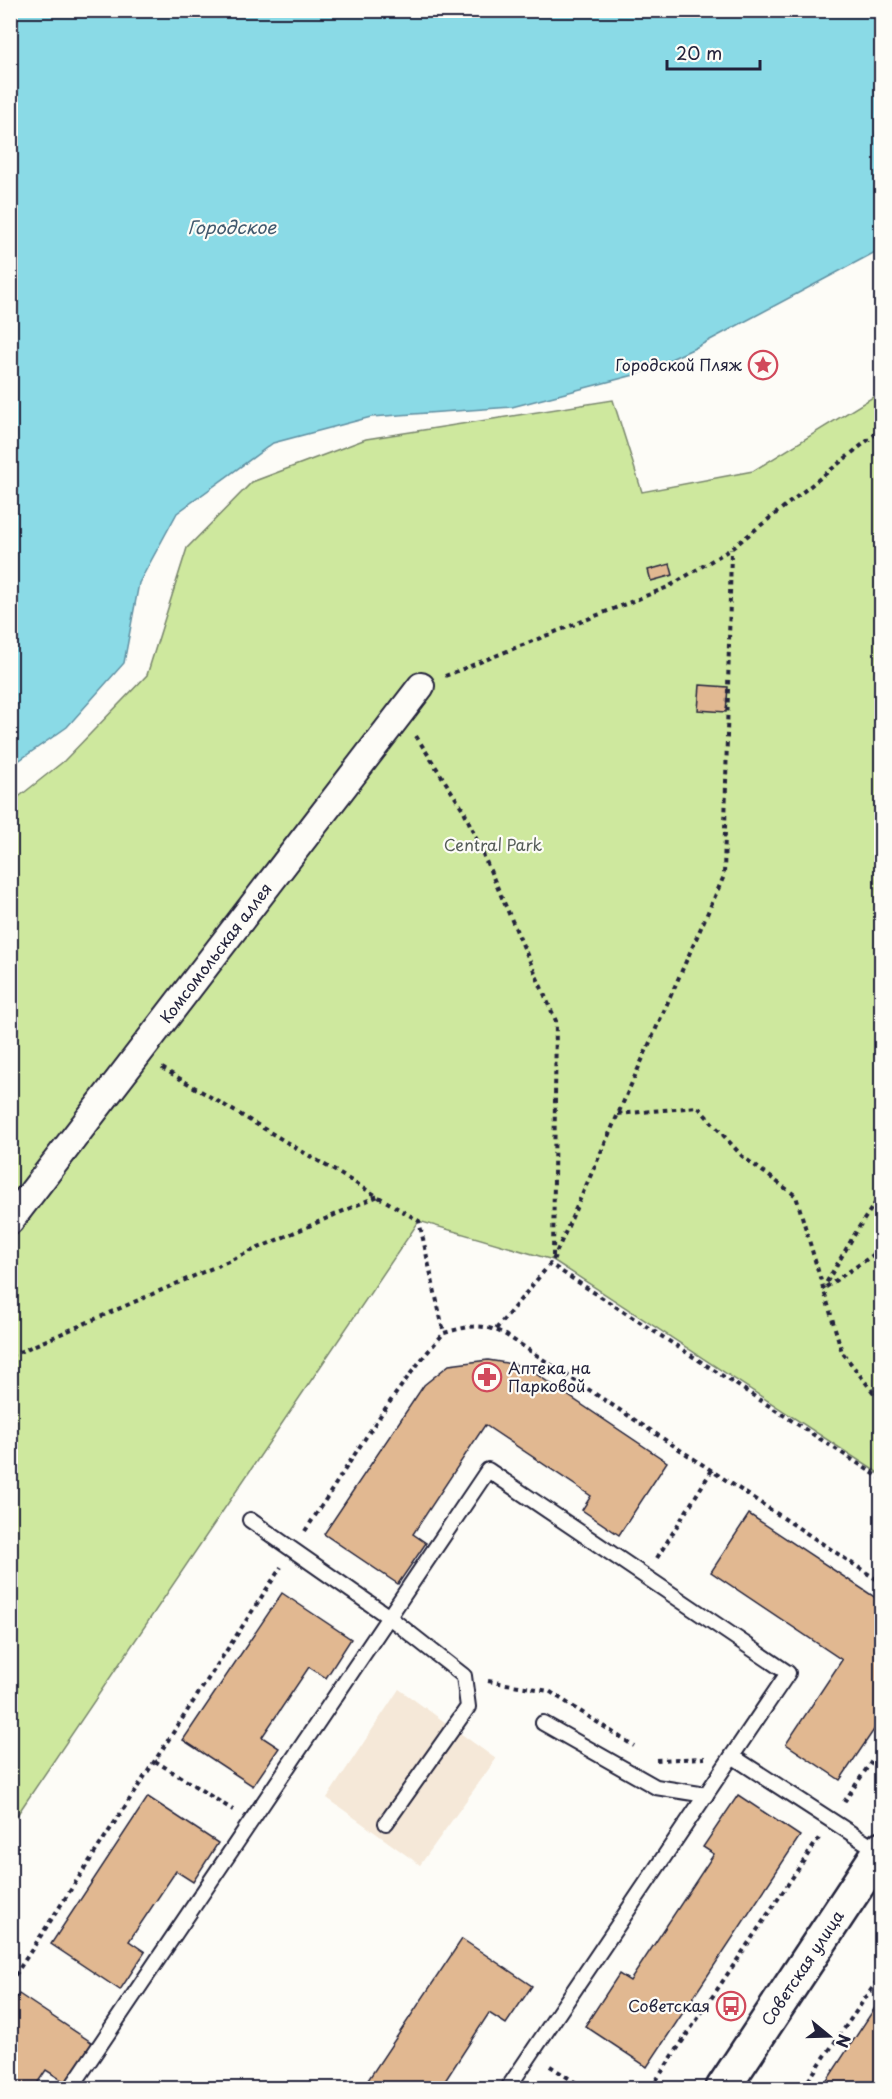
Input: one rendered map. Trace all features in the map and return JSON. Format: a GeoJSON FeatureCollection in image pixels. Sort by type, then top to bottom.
{"type":"FeatureCollection","features":[{"type":"Feature","properties":{"kind":"main road","name":"Советская улица"},"geometry":{"type":"LineString","coordinates":[[723,2088],[881,1851]]}},
{"type":"Feature","properties":{"kind":"street","name":"Комсомольская аллея"},"geometry":{"type":"LineString","coordinates":[[10,1221],[421,686]]}},
{"type":"Feature","properties":{"kind":"lane"},"geometry":{"type":"LineString","coordinates":[[71,2088],[488,1470],[788,1673],[508,2088]]}},
{"type":"Feature","properties":{"kind":"lane"},"geometry":{"type":"LineString","coordinates":[[250,1521],[389,1617],[464,1676],[468,1707],[386,1823]]}},
{"type":"Feature","properties":{"kind":"lane"},"geometry":{"type":"LineString","coordinates":[[543,1723],[656,1787],[706,1795]]}},
{"type":"Feature","properties":{"kind":"lane"},"geometry":{"type":"LineString","coordinates":[[732,1756],[881,1851]]}},
{"type":"Feature","properties":{"kind":"path"},"geometry":{"type":"LineString","coordinates":[[421,686],[668,587],[731,549],[882,429]]}},
{"type":"Feature","properties":{"kind":"path"},"geometry":{"type":"LineString","coordinates":[[400,713],[464,811],[556,1020],[553,1260],[724,876],[731,549]]}},
{"type":"Feature","properties":{"kind":"path"},"geometry":{"type":"LineString","coordinates":[[139,1054],[419,1221],[444,1333]]}},
{"type":"Feature","properties":{"kind":"path"},"geometry":{"type":"LineString","coordinates":[[618,1114],[698,1107],[742,1156],[796,1196],[842,1352],[873,1392],[882,1388]]}},
{"type":"Feature","properties":{"kind":"path"},"geometry":{"type":"LineString","coordinates":[[822,1290],[882,1193]]}},
{"type":"Feature","properties":{"kind":"path"},"geometry":{"type":"LineString","coordinates":[[10,1356],[378,1196]]}},
{"type":"Feature","properties":{"kind":"path"},"geometry":{"type":"LineString","coordinates":[[822,1290],[882,1249]]}},
{"type":"Feature","properties":{"kind":"path"},"geometry":{"type":"LineString","coordinates":[[496,1329],[550,1264],[882,1479]]}},
{"type":"Feature","properties":{"kind":"path"},"geometry":{"type":"LineString","coordinates":[[10,1983],[292,1550],[403,1384],[422,1357],[444,1333],[470,1325],[496,1329],[882,1583]]}},
{"type":"Feature","properties":{"kind":"path"},"geometry":{"type":"LineString","coordinates":[[645,1577],[712,1470]]}},
{"type":"Feature","properties":{"kind":"path"},"geometry":{"type":"LineString","coordinates":[[464,1676],[501,1685],[549,1691],[637,1747]]}},
{"type":"Feature","properties":{"kind":"path"},"geometry":{"type":"LineString","coordinates":[[651,2088],[882,1746]]}},
{"type":"Feature","properties":{"kind":"path"},"geometry":{"type":"LineString","coordinates":[[646,1754],[656,1760],[732,1756]]}},
{"type":"Feature","properties":{"kind":"path"},"geometry":{"type":"LineString","coordinates":[[155,1761],[250,1821]]}},
{"type":"Feature","properties":{"kind":"path"},"geometry":{"type":"LineString","coordinates":[[803,2088],[882,1974]]}},
{"type":"Feature","properties":{"kind":"path"},"geometry":{"type":"LineString","coordinates":[[532,2054],[584,2088]]}},
{"type":"Feature","properties":{"kind":"shaded area"},"geometry":{"type":"Polygon","coordinates":[[[399,1689],[496,1759],[420,1865],[327,1798],[399,1689]]]}},
{"type":"Feature","properties":{"kind":"green space","name":"Central Park"},"geometry":{"type":"Polygon","coordinates":[[[881,392],[881,1475],[553,1260],[419,1221],[11,1824],[11,803],[64,761],[147,675],[187,548],[252,482],[366,439],[613,400],[642,492],[753,471],[881,392]]]}},
{"type":"Feature","properties":{"kind":"water","name":"Городское"},"geometry":{"type":"Polygon","coordinates":[[[11,10],[881,11],[881,249],[695,348],[638,374],[512,407],[371,417],[273,443],[177,513],[139,583],[124,663],[67,727],[11,766],[11,10]]]}},
{"type":"Feature","properties":{"kind":"building"},"geometry":{"type":"Polygon","coordinates":[[[670,564],[673,575],[651,581],[648,570],[670,564]]]}},
{"type":"Feature","properties":{"kind":"building"},"geometry":{"type":"Polygon","coordinates":[[[700,685],[728,687],[726,712],[698,710],[700,685]]]}},
{"type":"Feature","properties":{"kind":"building"},"geometry":{"type":"Polygon","coordinates":[[[488,1360],[524,1366],[667,1462],[619,1535],[582,1510],[591,1496],[485,1425],[413,1534],[426,1543],[398,1584],[324,1534],[424,1385],[449,1365],[488,1360]]]}},
{"type":"Feature","properties":{"kind":"building"},"geometry":{"type":"Polygon","coordinates":[[[749,1514],[882,1602],[882,1718],[840,1780],[786,1744],[842,1660],[711,1572],[749,1514]]]}},
{"type":"Feature","properties":{"kind":"building"},"geometry":{"type":"Polygon","coordinates":[[[282,1593],[351,1639],[326,1678],[309,1667],[262,1737],[279,1748],[253,1786],[183,1740],[282,1593]]]}},
{"type":"Feature","properties":{"kind":"building"},"geometry":{"type":"Polygon","coordinates":[[[738,1795],[800,1836],[647,2067],[585,2026],[619,1974],[630,1981],[714,1854],[703,1847],[738,1795]]]}},
{"type":"Feature","properties":{"kind":"building"},"geometry":{"type":"Polygon","coordinates":[[[148,1797],[218,1843],[193,1882],[176,1871],[129,1941],[145,1952],[120,1990],[51,1944],[148,1797]]]}},
{"type":"Feature","properties":{"kind":"building"},"geometry":{"type":"Polygon","coordinates":[[[462,1939],[532,1986],[506,2024],[489,2013],[443,2084],[450,2088],[367,2088],[364,2086],[462,1939]]]}},
{"type":"Feature","properties":{"kind":"building"},"geometry":{"type":"Polygon","coordinates":[[[19,1994],[94,2044],[68,2084],[46,2070],[34,2088],[10,2088],[10,2007],[19,1994]]]}},
{"type":"Feature","properties":{"kind":"building"},"geometry":{"type":"Polygon","coordinates":[[[882,1997],[882,2088],[822,2088],[882,1997]]]}},
{"type":"Feature","properties":{"kind":"place","name":"Городской Пляж"},"geometry":{"type":"Point","coordinates":[763,365]}},
{"type":"Feature","properties":{"kind":"place","name":"Аптека на Парковой"},"geometry":{"type":"Point","coordinates":[487,1377]}},
{"type":"Feature","properties":{"kind":"place","name":"Советская"},"geometry":{"type":"Point","coordinates":[731,2006]}}]}
